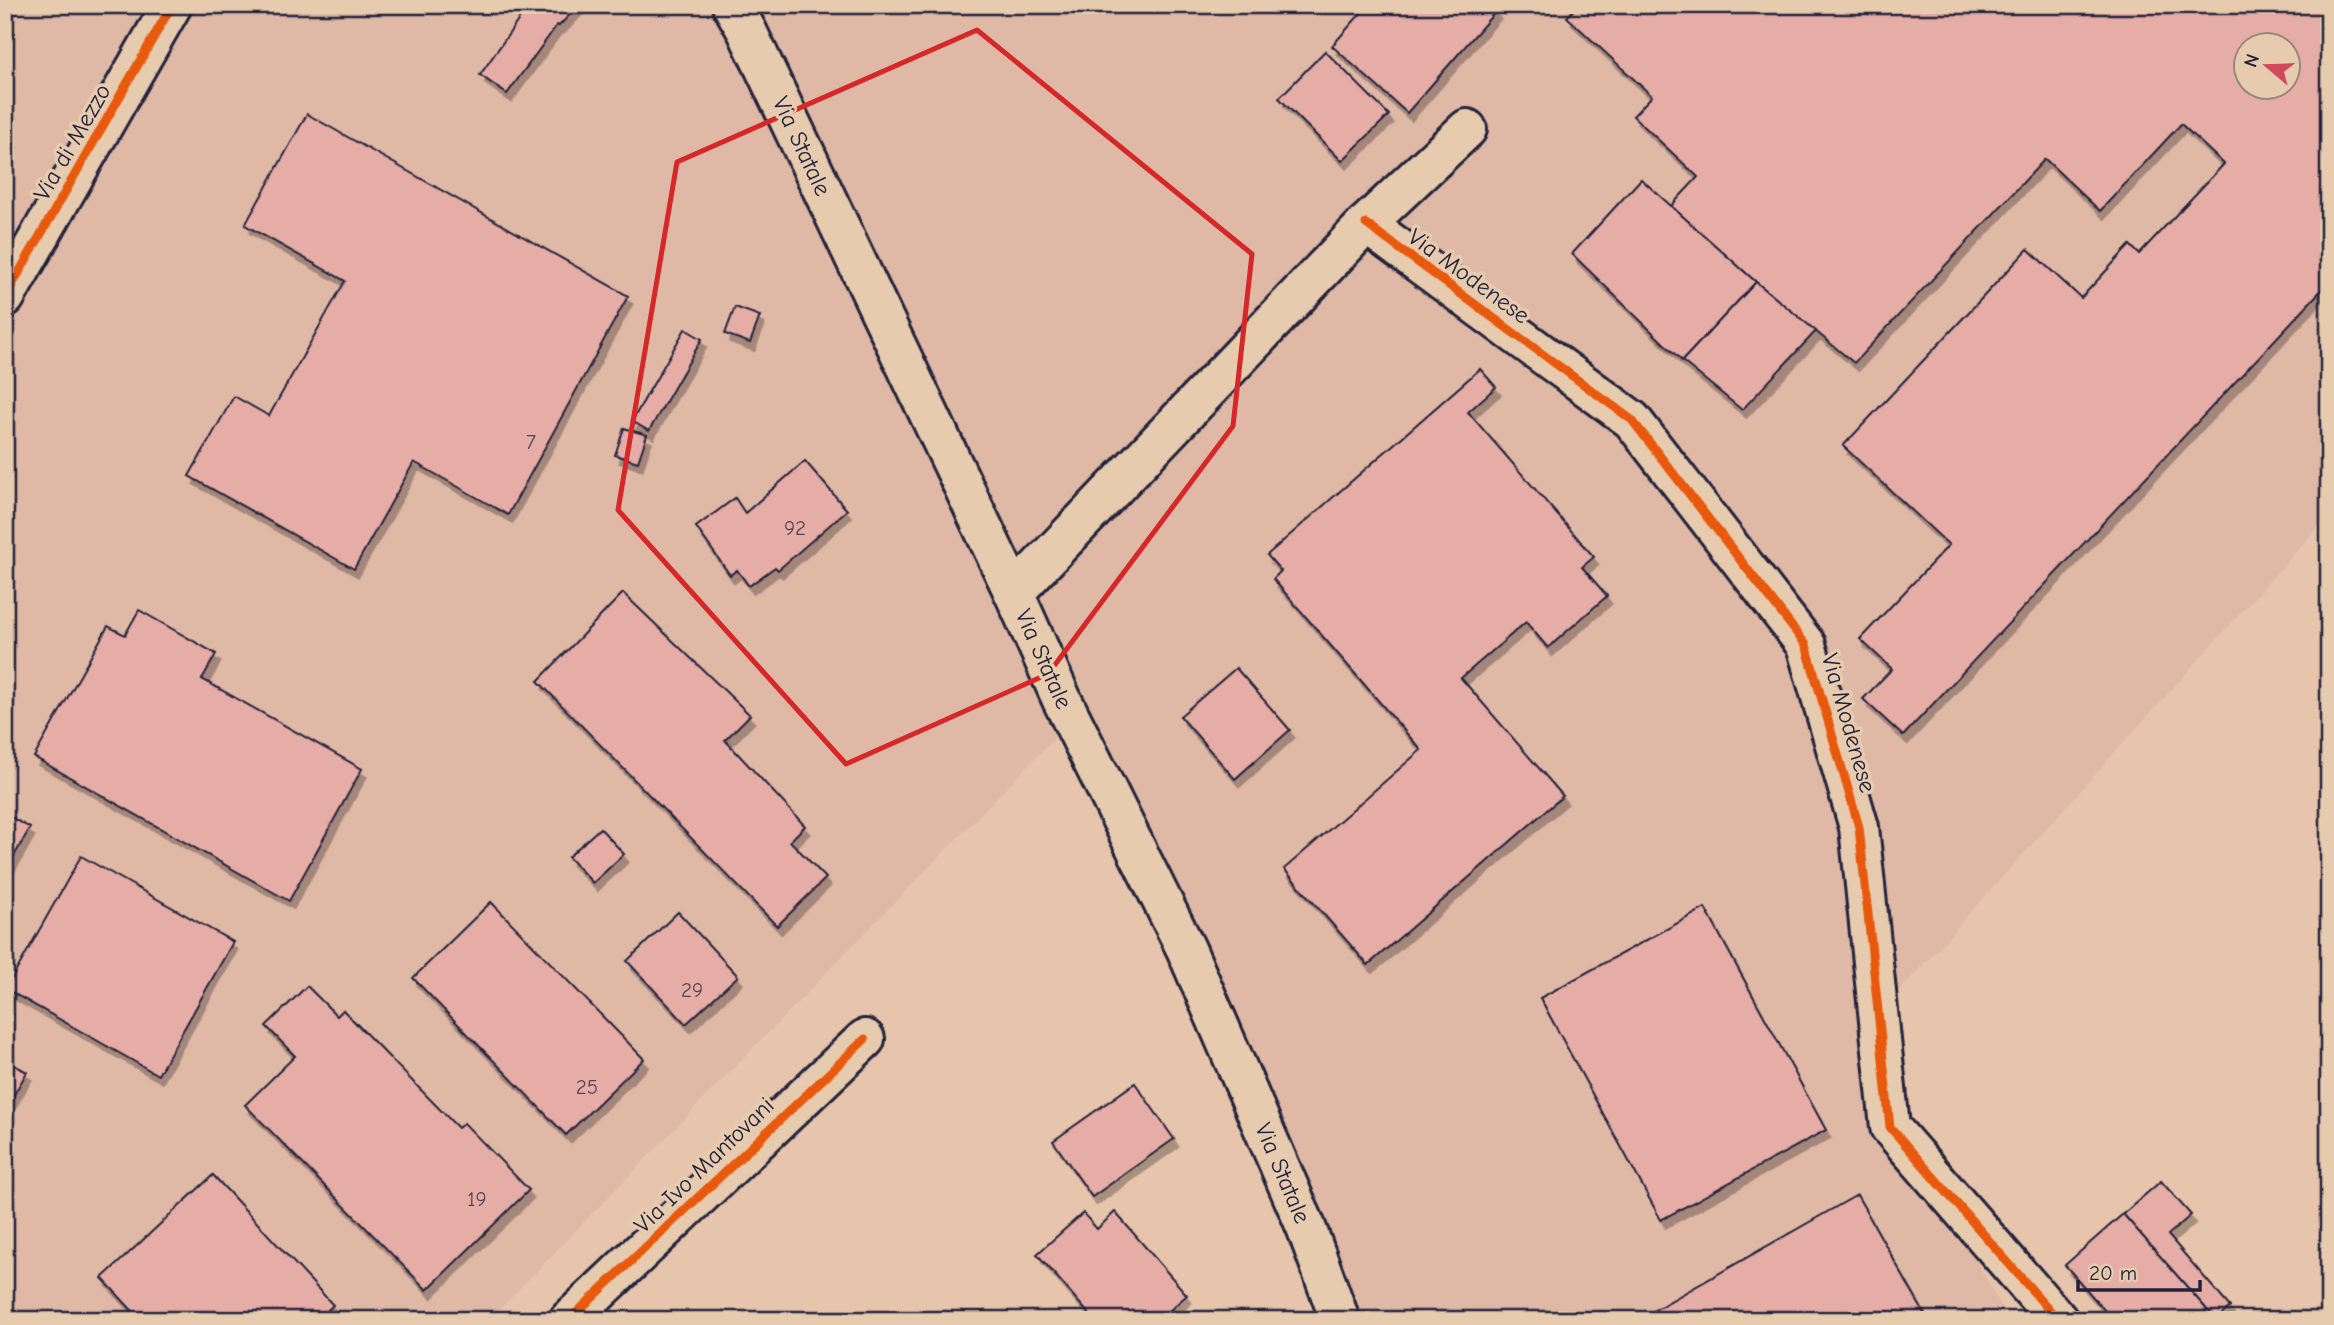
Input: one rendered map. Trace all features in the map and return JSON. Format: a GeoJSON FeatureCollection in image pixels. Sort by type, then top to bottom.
{"type":"FeatureCollection","features":[{"type":"Feature","properties":{"kind":"street","name":"Via di Mezzo"},"geometry":{"type":"LineString","coordinates":[[5,297],[172,5]]}},
{"type":"Feature","properties":{"kind":"street","name":"Via Statale"},"geometry":{"type":"LineString","coordinates":[[732,5],[747,31],[1014,593],[1062,701],[1186,949],[1306,1227],[1340,1320]]}},
{"type":"Feature","properties":{"kind":"street"},"geometry":{"type":"LineString","coordinates":[[1014,593],[1366,224],[1467,129]]}},
{"type":"Feature","properties":{"kind":"street","name":"Via Modenese"},"geometry":{"type":"LineString","coordinates":[[1366,224],[1632,420],[1806,645],[1859,827],[1890,1127],[2058,1320]]}},
{"type":"Feature","properties":{"kind":"street","name":"Via Ivo Mantovani"},"geometry":{"type":"LineString","coordinates":[[569,1320],[866,1039]]}},
{"type":"Feature","properties":{"kind":"highlighted area"},"geometry":{"type":"Polygon","coordinates":[[[977,30],[1252,254],[1233,426],[1048,674],[846,764],[618,510],[677,162],[977,30]]]}},
{"type":"Feature","properties":{"kind":"shaded area"},"geometry":{"type":"Polygon","coordinates":[[[5,5],[2329,5],[2329,515],[1886,1006],[1890,1127],[1970,1250],[2009,1320],[1339,1320],[1073,719],[489,1320],[5,1320],[5,5]]]}},
{"type":"Feature","properties":{"kind":"building"},"geometry":{"type":"Polygon","coordinates":[[[529,5],[579,5],[557,25],[507,94],[480,75],[529,5]]]}},
{"type":"Feature","properties":{"kind":"building"},"geometry":{"type":"Polygon","coordinates":[[[1368,5],[1489,5],[1496,11],[1407,113],[1332,46],[1368,5]]]}},
{"type":"Feature","properties":{"kind":"building"},"geometry":{"type":"Polygon","coordinates":[[[1578,5],[2329,5],[2329,282],[1903,736],[1863,699],[1892,669],[1860,639],[1949,545],[1843,446],[2028,249],[2081,298],[2130,245],[2139,254],[2224,164],[2181,124],[2100,211],[2045,159],[1854,363],[1756,282],[1671,206],[1698,177],[1633,116],[1652,96],[1567,17],[1578,5]]]}},
{"type":"Feature","properties":{"kind":"building"},"geometry":{"type":"Polygon","coordinates":[[[1325,51],[1389,115],[1342,161],[1279,98],[1325,51]]]}},
{"type":"Feature","properties":{"kind":"building"},"geometry":{"type":"Polygon","coordinates":[[[307,114],[628,296],[508,515],[414,462],[354,569],[189,476],[234,396],[269,416],[345,281],[245,225],[307,114]]]}},
{"type":"Feature","properties":{"kind":"building"},"geometry":{"type":"Polygon","coordinates":[[[1641,179],[1756,282],[1682,361],[1572,254],[1641,179]]]}},
{"type":"Feature","properties":{"kind":"building"},"geometry":{"type":"Polygon","coordinates":[[[1756,282],[1816,331],[1742,410],[1682,361],[1756,282]]]}},
{"type":"Feature","properties":{"kind":"building"},"geometry":{"type":"Polygon","coordinates":[[[735,307],[760,316],[750,343],[725,334],[735,307]]]}},
{"type":"Feature","properties":{"kind":"building"},"geometry":{"type":"Polygon","coordinates":[[[685,329],[702,339],[649,431],[632,421],[685,329]]]}},
{"type":"Feature","properties":{"kind":"building"},"geometry":{"type":"Polygon","coordinates":[[[1480,369],[1496,387],[1468,412],[1594,557],[1582,567],[1607,596],[1548,648],[1526,622],[1461,678],[1563,796],[1368,965],[1284,869],[1421,750],[1273,579],[1281,571],[1267,555],[1480,369]]]}},
{"type":"Feature","properties":{"kind":"building"},"geometry":{"type":"Polygon","coordinates":[[[624,428],[647,435],[638,462],[615,455],[624,428]]]}},
{"type":"Feature","properties":{"kind":"building"},"geometry":{"type":"Polygon","coordinates":[[[805,461],[847,510],[778,570],[775,567],[749,586],[737,570],[730,575],[696,527],[735,498],[745,513],[805,461]]]}},
{"type":"Feature","properties":{"kind":"building"},"geometry":{"type":"Polygon","coordinates":[[[623,593],[750,715],[725,740],[805,826],[790,841],[826,878],[777,926],[538,681],[623,593]]]}},
{"type":"Feature","properties":{"kind":"building"},"geometry":{"type":"Polygon","coordinates":[[[139,610],[216,654],[202,679],[362,769],[289,901],[34,757],[108,626],[125,635],[139,610]]]}},
{"type":"Feature","properties":{"kind":"building"},"geometry":{"type":"Polygon","coordinates":[[[1236,668],[1290,730],[1235,779],[1180,716],[1236,668]]]}},
{"type":"Feature","properties":{"kind":"building"},"geometry":{"type":"Polygon","coordinates":[[[5,814],[30,828],[5,872],[5,814]]]}},
{"type":"Feature","properties":{"kind":"building"},"geometry":{"type":"Polygon","coordinates":[[[600,828],[624,854],[593,883],[568,857],[600,828]]]}},
{"type":"Feature","properties":{"kind":"building"},"geometry":{"type":"Polygon","coordinates":[[[81,856],[233,942],[158,1075],[6,989],[81,856]]]}},
{"type":"Feature","properties":{"kind":"building"},"geometry":{"type":"Polygon","coordinates":[[[491,902],[644,1059],[566,1135],[413,978],[491,902]]]}},
{"type":"Feature","properties":{"kind":"building"},"geometry":{"type":"Polygon","coordinates":[[[1705,908],[1826,1130],[1661,1220],[1540,998],[1705,908]]]}},
{"type":"Feature","properties":{"kind":"building"},"geometry":{"type":"Polygon","coordinates":[[[678,912],[738,976],[686,1024],[627,961],[678,912]]]}},
{"type":"Feature","properties":{"kind":"building"},"geometry":{"type":"Polygon","coordinates":[[[307,986],[337,1016],[343,1010],[458,1128],[464,1123],[529,1190],[427,1290],[245,1105],[295,1056],[266,1026],[307,986]]]}},
{"type":"Feature","properties":{"kind":"building"},"geometry":{"type":"Polygon","coordinates":[[[5,1060],[27,1072],[5,1110],[5,1060]]]}},
{"type":"Feature","properties":{"kind":"building"},"geometry":{"type":"Polygon","coordinates":[[[1135,1083],[1174,1139],[1092,1197],[1053,1141],[1135,1083]]]}},
{"type":"Feature","properties":{"kind":"building"},"geometry":{"type":"Polygon","coordinates":[[[213,1175],[333,1305],[318,1320],[141,1320],[102,1278],[213,1175]]]}},
{"type":"Feature","properties":{"kind":"building"},"geometry":{"type":"Polygon","coordinates":[[[2161,1181],[2191,1215],[2168,1235],[2230,1307],[2216,1320],[2123,1214],[2161,1181]]]}},
{"type":"Feature","properties":{"kind":"building"},"geometry":{"type":"Polygon","coordinates":[[[1857,1195],[1928,1320],[1637,1320],[1857,1195]]]}},
{"type":"Feature","properties":{"kind":"building"},"geometry":{"type":"Polygon","coordinates":[[[1115,1212],[1187,1295],[1159,1320],[1094,1320],[1037,1254],[1083,1213],[1097,1229],[1115,1212]]]}},
{"type":"Feature","properties":{"kind":"building"},"geometry":{"type":"Polygon","coordinates":[[[2123,1214],[2216,1320],[2113,1320],[2065,1265],[2123,1214]]]}},
{"type":"Feature","properties":{"kind":"cycle path"},"geometry":{"type":"LineString","coordinates":[[5,297],[172,5]]}},
{"type":"Feature","properties":{"kind":"cycle path"},"geometry":{"type":"LineString","coordinates":[[1366,224],[1632,420],[1806,645],[1859,827],[1890,1127],[2058,1320]]}},
{"type":"Feature","properties":{"kind":"cycle path"},"geometry":{"type":"LineString","coordinates":[[569,1320],[865,1039]]}}]}
